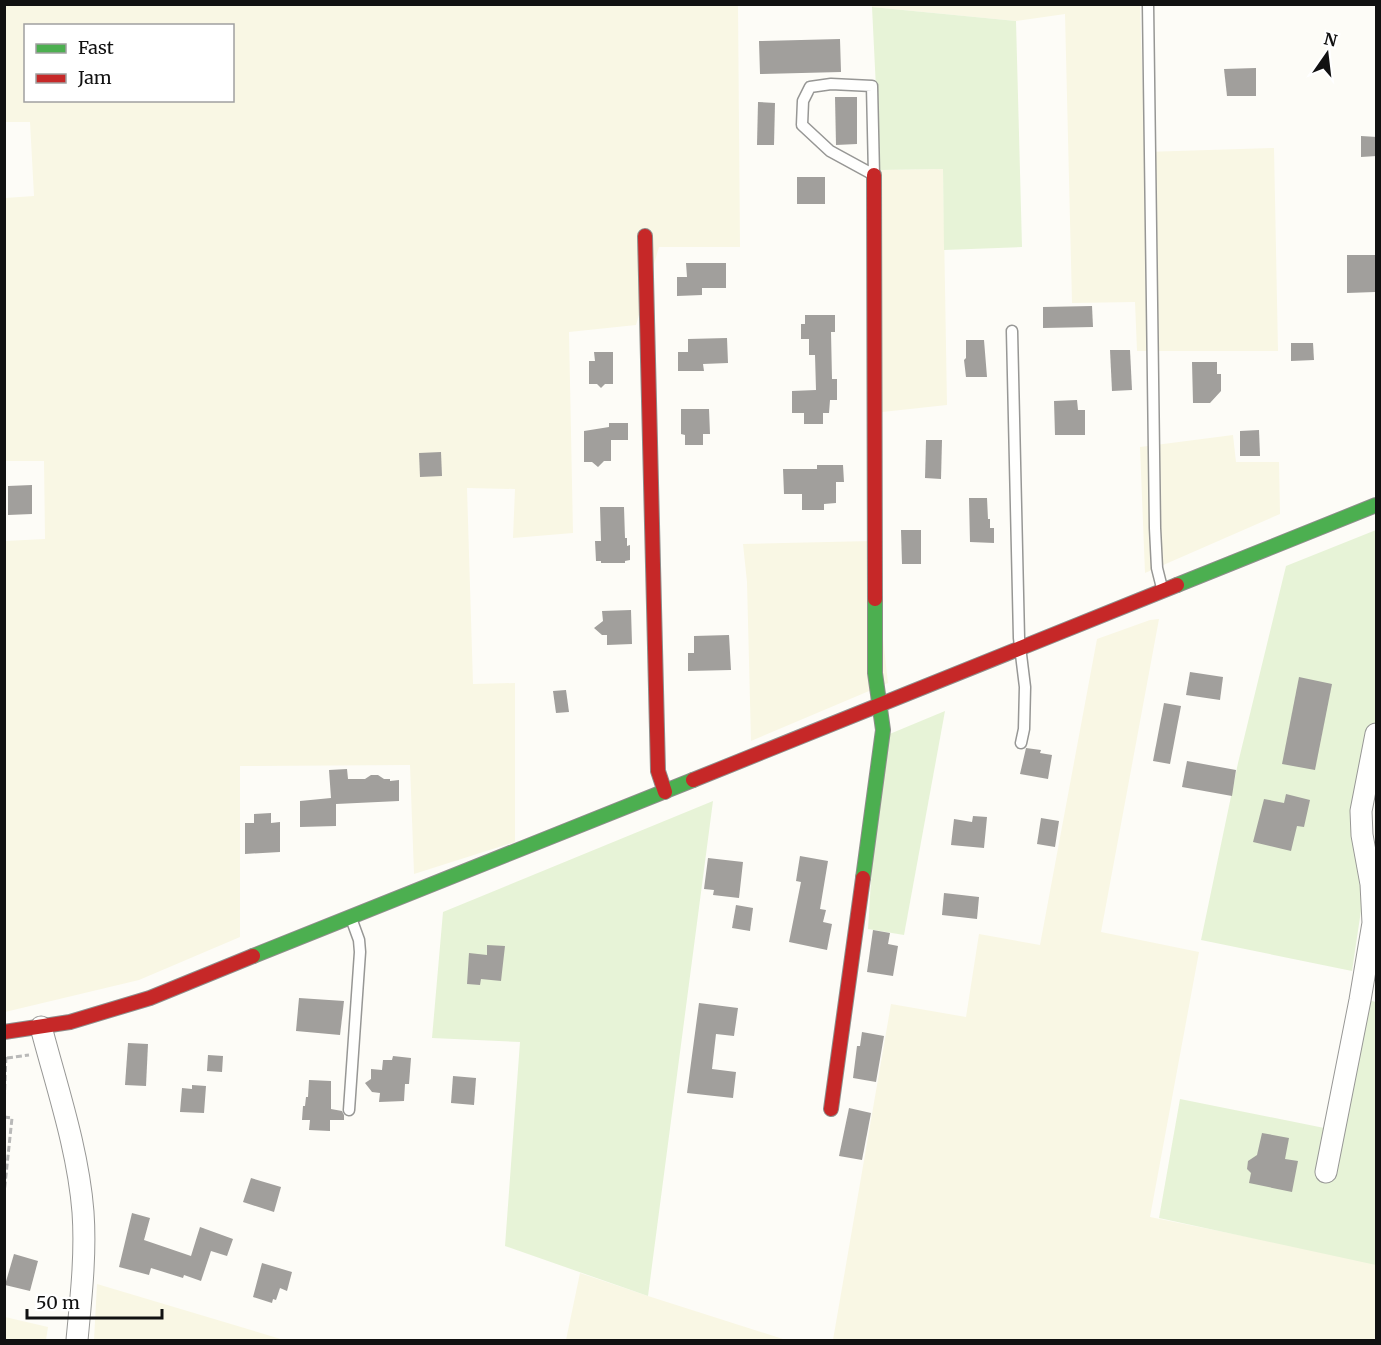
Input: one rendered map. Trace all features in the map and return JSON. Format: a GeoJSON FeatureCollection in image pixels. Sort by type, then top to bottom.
{"type":"FeatureCollection","features":[{"type":"Feature","properties":{"kind":"street"},"geometry":{"type":"LineString","coordinates":[[831,1109],[882,739],[880,705],[874,673],[874,175]]}},
{"type":"Feature","properties":{"kind":"street"},"geometry":{"type":"LineString","coordinates":[[645,236],[658,771],[665,792]]}},
{"type":"Feature","properties":{"kind":"street"},"geometry":{"type":"LineString","coordinates":[[4,1032],[85,1018],[138,1002],[1377,505]]}},
{"type":"Feature","properties":{"kind":"street"},"geometry":{"type":"LineString","coordinates":[[1326,1172],[1373,923],[1371,884],[1362,835],[1361,811],[1377,734]]}},
{"type":"Feature","properties":{"kind":"street"},"geometry":{"type":"LineString","coordinates":[[41,1027],[74,1152],[83,1209],[77,1341]]}},
{"type":"Feature","properties":{"kind":"lane"},"geometry":{"type":"LineString","coordinates":[[1148,4],[1155,528],[1157,568],[1164,591]]}},
{"type":"Feature","properties":{"kind":"lane"},"geometry":{"type":"LineString","coordinates":[[831,84],[872,86],[874,175],[831,151],[802,125],[802,101],[810,87],[831,84]]}},
{"type":"Feature","properties":{"kind":"lane"},"geometry":{"type":"LineString","coordinates":[[1012,331],[1020,649],[1025,687],[1024,729],[1021,743]]}},
{"type":"Feature","properties":{"kind":"lane"},"geometry":{"type":"LineString","coordinates":[[349,1110],[360,951],[359,940],[351,917]]}},
{"type":"Feature","properties":{"kind":"path"},"geometry":{"type":"LineString","coordinates":[[4,1048],[7,1058],[4,1108]]}},
{"type":"Feature","properties":{"kind":"path"},"geometry":{"type":"LineString","coordinates":[[4,1117],[12,1118],[4,1194]]}},
{"type":"Feature","properties":{"kind":"shaded area"},"geometry":{"type":"Polygon","coordinates":[[[5,5],[738,5],[740,247],[659,247],[636,325],[569,332],[573,533],[513,538],[515,489],[467,488],[473,684],[515,683],[515,842],[414,874],[410,765],[240,766],[240,937],[139,980],[5,1012],[5,541],[45,539],[44,461],[5,461],[5,198],[34,196],[30,122],[5,122],[5,5]]]}},
{"type":"Feature","properties":{"kind":"shaded area"},"geometry":{"type":"Polygon","coordinates":[[[872,5],[1140,5],[1145,152],[1274,148],[1278,351],[1137,351],[1135,302],[1072,303],[1065,14],[1016,21],[872,7],[872,5]]]}},
{"type":"Feature","properties":{"kind":"shaded area"},"geometry":{"type":"Polygon","coordinates":[[[943,169],[947,405],[882,412],[880,170],[943,169]]]}},
{"type":"Feature","properties":{"kind":"shaded area"},"geometry":{"type":"Polygon","coordinates":[[[1233,435],[1236,462],[1279,462],[1280,514],[1145,573],[1140,447],[1233,435]]]}},
{"type":"Feature","properties":{"kind":"shaded area"},"geometry":{"type":"Polygon","coordinates":[[[872,541],[888,683],[751,741],[747,582],[743,544],[872,541]]]}},
{"type":"Feature","properties":{"kind":"shaded area"},"geometry":{"type":"Polygon","coordinates":[[[1159,619],[1101,932],[1199,952],[1150,1217],[1376,1263],[1376,1340],[833,1340],[891,1004],[966,1017],[979,934],[1040,945],[1097,639],[1150,620],[1159,619]]]}},
{"type":"Feature","properties":{"kind":"shaded area"},"geometry":{"type":"Polygon","coordinates":[[[580,1273],[648,1296],[786,1340],[566,1340],[580,1273]]]}},
{"type":"Feature","properties":{"kind":"shaded area"},"geometry":{"type":"Polygon","coordinates":[[[97,1284],[284,1340],[94,1340],[97,1284]]]}},
{"type":"Feature","properties":{"kind":"shaded area"},"geometry":{"type":"Polygon","coordinates":[[[5,1317],[48,1327],[46,1340],[5,1340],[5,1317]]]}},
{"type":"Feature","properties":{"kind":"green space"},"geometry":{"type":"Polygon","coordinates":[[[872,7],[1016,21],[1022,247],[944,250],[943,169],[880,170],[872,7]]]}},
{"type":"Feature","properties":{"kind":"green space"},"geometry":{"type":"Polygon","coordinates":[[[1376,530],[1376,792],[1361,789],[1354,835],[1362,904],[1352,971],[1201,940],[1238,763],[1286,566],[1376,530]]]}},
{"type":"Feature","properties":{"kind":"green space"},"geometry":{"type":"Polygon","coordinates":[[[945,711],[904,935],[868,929],[880,738],[945,711]]]}},
{"type":"Feature","properties":{"kind":"green space"},"geometry":{"type":"Polygon","coordinates":[[[713,801],[648,1296],[505,1246],[520,1042],[432,1038],[443,912],[713,801]]]}},
{"type":"Feature","properties":{"kind":"green space"},"geometry":{"type":"Polygon","coordinates":[[[1368,1000],[1376,1002],[1376,1265],[1159,1218],[1180,1099],[1344,1132],[1368,1000]]]}},
{"type":"Feature","properties":{"kind":"building"},"geometry":{"type":"Polygon","coordinates":[[[840,39],[841,72],[760,74],[759,41],[840,39]]]}},
{"type":"Feature","properties":{"kind":"building"},"geometry":{"type":"Polygon","coordinates":[[[1256,68],[1256,96],[1227,96],[1224,69],[1256,68]]]}},
{"type":"Feature","properties":{"kind":"building"},"geometry":{"type":"Polygon","coordinates":[[[835,97],[857,97],[857,144],[836,145],[835,97]]]}},
{"type":"Feature","properties":{"kind":"building"},"geometry":{"type":"Polygon","coordinates":[[[758,102],[775,103],[774,145],[757,145],[758,102]]]}},
{"type":"Feature","properties":{"kind":"building"},"geometry":{"type":"Polygon","coordinates":[[[1361,136],[1377,137],[1377,156],[1361,157],[1361,136]]]}},
{"type":"Feature","properties":{"kind":"building"},"geometry":{"type":"Polygon","coordinates":[[[797,177],[825,177],[825,204],[797,204],[797,177]]]}},
{"type":"Feature","properties":{"kind":"building"},"geometry":{"type":"Polygon","coordinates":[[[1347,255],[1375,255],[1375,292],[1347,293],[1347,255]]]}},
{"type":"Feature","properties":{"kind":"building"},"geometry":{"type":"Polygon","coordinates":[[[686,263],[726,263],[726,288],[702,288],[702,295],[677,296],[677,277],[687,277],[686,263]]]}},
{"type":"Feature","properties":{"kind":"building"},"geometry":{"type":"Polygon","coordinates":[[[1092,306],[1093,327],[1043,328],[1043,307],[1092,306]]]}},
{"type":"Feature","properties":{"kind":"building"},"geometry":{"type":"Polygon","coordinates":[[[805,315],[835,315],[835,332],[831,332],[832,379],[837,379],[837,400],[830,400],[829,413],[823,413],[823,424],[804,424],[804,413],[792,413],[792,391],[816,390],[815,355],[809,355],[809,339],[801,339],[801,324],[805,324],[805,315]]]}},
{"type":"Feature","properties":{"kind":"building"},"geometry":{"type":"Polygon","coordinates":[[[727,338],[728,363],[703,364],[704,371],[678,371],[678,352],[688,352],[688,339],[727,338]]]}},
{"type":"Feature","properties":{"kind":"building"},"geometry":{"type":"Polygon","coordinates":[[[966,340],[984,340],[987,377],[966,377],[964,360],[966,340]]]}},
{"type":"Feature","properties":{"kind":"building"},"geometry":{"type":"Polygon","coordinates":[[[1291,343],[1313,343],[1314,360],[1291,361],[1291,343]]]}},
{"type":"Feature","properties":{"kind":"building"},"geometry":{"type":"Polygon","coordinates":[[[1110,350],[1130,350],[1132,390],[1112,391],[1110,350]]]}},
{"type":"Feature","properties":{"kind":"building"},"geometry":{"type":"Polygon","coordinates":[[[594,352],[613,352],[613,384],[605,384],[601,388],[597,384],[589,384],[589,361],[595,361],[594,352]]]}},
{"type":"Feature","properties":{"kind":"building"},"geometry":{"type":"Polygon","coordinates":[[[1192,362],[1217,362],[1217,374],[1221,374],[1221,391],[1210,403],[1193,403],[1192,362]]]}},
{"type":"Feature","properties":{"kind":"building"},"geometry":{"type":"Polygon","coordinates":[[[1077,400],[1078,410],[1085,410],[1085,435],[1055,435],[1054,401],[1077,400]]]}},
{"type":"Feature","properties":{"kind":"building"},"geometry":{"type":"Polygon","coordinates":[[[681,409],[709,409],[710,434],[703,434],[703,445],[685,445],[685,435],[681,434],[681,409]]]}},
{"type":"Feature","properties":{"kind":"building"},"geometry":{"type":"Polygon","coordinates":[[[609,423],[628,423],[628,440],[611,440],[611,461],[604,461],[598,467],[592,462],[584,462],[584,431],[609,427],[609,423]]]}},
{"type":"Feature","properties":{"kind":"building"},"geometry":{"type":"Polygon","coordinates":[[[1259,430],[1260,456],[1240,456],[1240,431],[1259,430]]]}},
{"type":"Feature","properties":{"kind":"building"},"geometry":{"type":"Polygon","coordinates":[[[926,440],[942,440],[941,479],[925,478],[926,440]]]}},
{"type":"Feature","properties":{"kind":"building"},"geometry":{"type":"Polygon","coordinates":[[[441,452],[442,476],[420,477],[419,453],[441,452]]]}},
{"type":"Feature","properties":{"kind":"building"},"geometry":{"type":"Polygon","coordinates":[[[817,465],[843,465],[844,482],[836,482],[836,503],[824,504],[824,510],[802,510],[802,494],[784,494],[783,469],[817,469],[817,465]]]}},
{"type":"Feature","properties":{"kind":"building"},"geometry":{"type":"Polygon","coordinates":[[[32,485],[32,514],[8,515],[8,486],[32,485]]]}},
{"type":"Feature","properties":{"kind":"building"},"geometry":{"type":"Polygon","coordinates":[[[969,498],[987,498],[990,528],[994,528],[994,543],[970,542],[969,498]]]}},
{"type":"Feature","properties":{"kind":"building"},"geometry":{"type":"Polygon","coordinates":[[[600,507],[624,507],[625,538],[627,538],[627,546],[630,545],[630,560],[625,563],[596,561],[595,541],[601,541],[600,507]]]}},
{"type":"Feature","properties":{"kind":"building"},"geometry":{"type":"Polygon","coordinates":[[[901,530],[921,530],[921,564],[902,564],[901,530]]]}},
{"type":"Feature","properties":{"kind":"building"},"geometry":{"type":"Polygon","coordinates":[[[631,610],[632,644],[607,645],[607,635],[602,635],[594,628],[603,621],[602,611],[631,610]]]}},
{"type":"Feature","properties":{"kind":"building"},"geometry":{"type":"Polygon","coordinates":[[[729,635],[731,670],[688,671],[688,653],[694,653],[694,636],[729,635]]]}},
{"type":"Feature","properties":{"kind":"building"},"geometry":{"type":"Polygon","coordinates":[[[1190,672],[1223,677],[1220,700],[1186,695],[1190,672]]]}},
{"type":"Feature","properties":{"kind":"building"},"geometry":{"type":"Polygon","coordinates":[[[1299,677],[1332,684],[1315,770],[1282,764],[1299,677]]]}},
{"type":"Feature","properties":{"kind":"building"},"geometry":{"type":"Polygon","coordinates":[[[566,690],[569,712],[556,713],[553,691],[566,690]]]}},
{"type":"Feature","properties":{"kind":"building"},"geometry":{"type":"Polygon","coordinates":[[[1164,703],[1181,706],[1170,764],[1153,761],[1164,703]]]}},
{"type":"Feature","properties":{"kind":"building"},"geometry":{"type":"Polygon","coordinates":[[[1026,748],[1041,750],[1040,753],[1052,755],[1048,779],[1020,774],[1026,748]]]}},
{"type":"Feature","properties":{"kind":"building"},"geometry":{"type":"Polygon","coordinates":[[[1187,761],[1236,770],[1232,796],[1182,787],[1187,761]]]}},
{"type":"Feature","properties":{"kind":"building"},"geometry":{"type":"Polygon","coordinates":[[[347,769],[348,779],[365,779],[371,775],[378,775],[390,781],[399,780],[399,801],[336,804],[336,826],[300,827],[300,801],[331,798],[329,770],[347,769]]]}},
{"type":"Feature","properties":{"kind":"building"},"geometry":{"type":"Polygon","coordinates":[[[1286,794],[1310,800],[1304,827],[1297,826],[1291,851],[1253,842],[1264,799],[1284,803],[1286,794]]]}},
{"type":"Feature","properties":{"kind":"building"},"geometry":{"type":"Polygon","coordinates":[[[271,813],[271,823],[280,822],[280,852],[245,854],[245,823],[254,823],[254,814],[271,813]]]}},
{"type":"Feature","properties":{"kind":"building"},"geometry":{"type":"Polygon","coordinates":[[[973,816],[987,817],[984,848],[951,845],[954,819],[972,822],[973,816]]]}},
{"type":"Feature","properties":{"kind":"building"},"geometry":{"type":"Polygon","coordinates":[[[1041,818],[1059,821],[1055,847],[1037,844],[1041,818]]]}},
{"type":"Feature","properties":{"kind":"building"},"geometry":{"type":"Polygon","coordinates":[[[800,856],[828,861],[820,909],[826,910],[823,922],[832,924],[827,950],[789,942],[801,882],[796,881],[800,856]]]}},
{"type":"Feature","properties":{"kind":"building"},"geometry":{"type":"Polygon","coordinates":[[[708,858],[743,862],[739,898],[713,895],[714,890],[704,889],[708,858]]]}},
{"type":"Feature","properties":{"kind":"building"},"geometry":{"type":"Polygon","coordinates":[[[944,893],[979,897],[977,919],[942,915],[944,893]]]}},
{"type":"Feature","properties":{"kind":"building"},"geometry":{"type":"Polygon","coordinates":[[[736,905],[753,908],[750,931],[732,928],[736,905]]]}},
{"type":"Feature","properties":{"kind":"building"},"geometry":{"type":"Polygon","coordinates":[[[873,930],[890,933],[888,944],[898,946],[893,976],[867,972],[873,930]]]}},
{"type":"Feature","properties":{"kind":"building"},"geometry":{"type":"Polygon","coordinates":[[[487,945],[505,946],[501,981],[481,979],[480,985],[467,984],[469,953],[487,955],[487,945]]]}},
{"type":"Feature","properties":{"kind":"building"},"geometry":{"type":"Polygon","coordinates":[[[299,998],[344,1001],[340,1035],[296,1031],[299,998]]]}},
{"type":"Feature","properties":{"kind":"building"},"geometry":{"type":"Polygon","coordinates":[[[699,1003],[738,1008],[734,1036],[716,1034],[712,1069],[736,1072],[733,1098],[687,1093],[699,1003]]]}},
{"type":"Feature","properties":{"kind":"building"},"geometry":{"type":"Polygon","coordinates":[[[862,1032],[884,1036],[876,1082],[853,1078],[857,1046],[860,1046],[862,1032]]]}},
{"type":"Feature","properties":{"kind":"building"},"geometry":{"type":"Polygon","coordinates":[[[128,1043],[148,1044],[146,1086],[125,1085],[128,1043]]]}},
{"type":"Feature","properties":{"kind":"building"},"geometry":{"type":"Polygon","coordinates":[[[208,1055],[223,1056],[222,1072],[207,1071],[208,1055]]]}},
{"type":"Feature","properties":{"kind":"building"},"geometry":{"type":"Polygon","coordinates":[[[393,1056],[411,1058],[409,1084],[405,1084],[404,1101],[379,1102],[380,1093],[372,1092],[365,1083],[371,1079],[371,1069],[382,1070],[383,1060],[392,1060],[393,1056]]]}},
{"type":"Feature","properties":{"kind":"building"},"geometry":{"type":"Polygon","coordinates":[[[453,1076],[476,1078],[474,1105],[451,1103],[453,1076]]]}},
{"type":"Feature","properties":{"kind":"building"},"geometry":{"type":"Polygon","coordinates":[[[309,1080],[331,1081],[331,1109],[342,1111],[344,1120],[330,1120],[330,1131],[309,1130],[310,1120],[302,1120],[303,1106],[308,1097],[309,1080]]]}},
{"type":"Feature","properties":{"kind":"building"},"geometry":{"type":"Polygon","coordinates":[[[192,1085],[206,1086],[204,1113],[180,1112],[182,1088],[192,1089],[192,1085]]]}},
{"type":"Feature","properties":{"kind":"building"},"geometry":{"type":"Polygon","coordinates":[[[849,1108],[871,1113],[862,1160],[839,1156],[849,1108]]]}},
{"type":"Feature","properties":{"kind":"building"},"geometry":{"type":"Polygon","coordinates":[[[1262,1133],[1289,1138],[1285,1159],[1298,1161],[1292,1192],[1249,1183],[1251,1173],[1247,1169],[1248,1161],[1257,1155],[1262,1133]]]}},
{"type":"Feature","properties":{"kind":"building"},"geometry":{"type":"Polygon","coordinates":[[[251,1178],[281,1187],[274,1212],[243,1202],[251,1178]]]}},
{"type":"Feature","properties":{"kind":"building"},"geometry":{"type":"Polygon","coordinates":[[[132,1213],[150,1218],[144,1240],[191,1256],[200,1227],[233,1239],[227,1256],[211,1251],[201,1281],[151,1268],[149,1275],[119,1267],[132,1213]]]}},
{"type":"Feature","properties":{"kind":"building"},"geometry":{"type":"Polygon","coordinates":[[[14,1254],[38,1261],[30,1291],[5,1285],[14,1254]]]}},
{"type":"Feature","properties":{"kind":"building"},"geometry":{"type":"Polygon","coordinates":[[[262,1263],[292,1272],[287,1291],[280,1288],[276,1300],[273,1299],[272,1303],[253,1297],[262,1263]]]}},
{"type":"Feature","properties":{"kind":"traffic: fast"},"geometry":{"type":"LineString","coordinates":[[1177,585],[1376,505]]}},
{"type":"Feature","properties":{"kind":"traffic: fast"},"geometry":{"type":"LineString","coordinates":[[863,878],[883,730],[875,673],[875,599]]}},
{"type":"Feature","properties":{"kind":"traffic: fast"},"geometry":{"type":"LineString","coordinates":[[253,956],[693,780]]}},
{"type":"Feature","properties":{"kind":"traffic: jam"},"geometry":{"type":"LineString","coordinates":[[874,175],[875,599]]}},
{"type":"Feature","properties":{"kind":"traffic: jam"},"geometry":{"type":"LineString","coordinates":[[645,236],[658,771],[665,792]]}},
{"type":"Feature","properties":{"kind":"traffic: jam"},"geometry":{"type":"LineString","coordinates":[[693,780],[1177,585]]}},
{"type":"Feature","properties":{"kind":"traffic: jam"},"geometry":{"type":"LineString","coordinates":[[831,1109],[863,878]]}},
{"type":"Feature","properties":{"kind":"traffic: jam"},"geometry":{"type":"LineString","coordinates":[[4,1032],[70,1022],[150,998],[253,956]]}}]}
